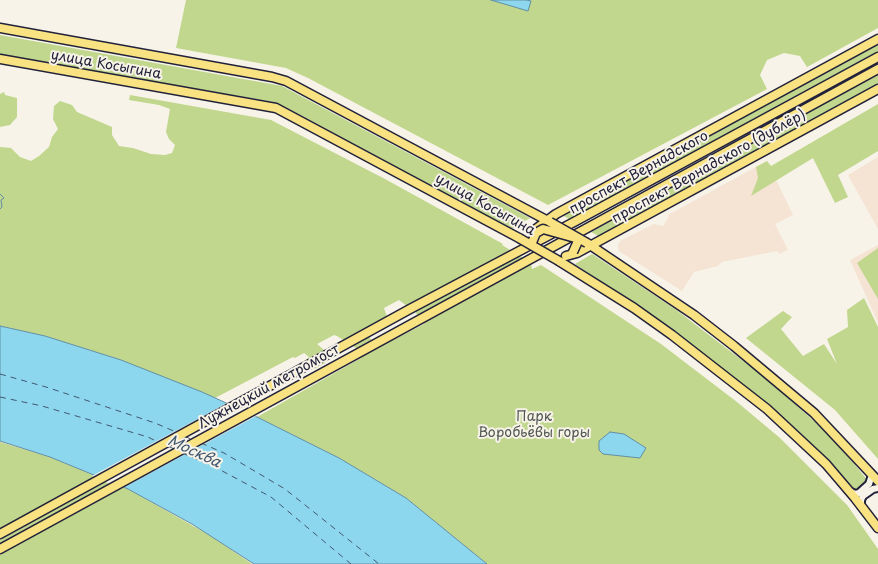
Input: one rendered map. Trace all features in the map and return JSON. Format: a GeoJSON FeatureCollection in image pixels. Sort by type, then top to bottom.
{"type":"FeatureCollection","features":[{"type":"Feature","properties":{"kind":"main road","name":"улица Косыгина"},"geometry":{"type":"LineString","coordinates":[[0,28],[272,77],[286,82],[589,244],[694,315],[734,346],[814,413],[875,478]]}},
{"type":"Feature","properties":{"kind":"main road"},"geometry":{"type":"LineString","coordinates":[[531,244],[531,238],[536,229],[548,221],[878,38]]}},
{"type":"Feature","properties":{"kind":"main road","name":"проспект Вернадского"},"geometry":{"type":"LineString","coordinates":[[410,309],[878,57]]}},
{"type":"Feature","properties":{"kind":"main road","name":"улица Косыгина"},"geometry":{"type":"LineString","coordinates":[[0,58],[276,108],[549,255]]}},
{"type":"Feature","properties":{"kind":"main road","name":"проспект Вернадского"},"geometry":{"type":"LineString","coordinates":[[420,318],[878,69]]}},
{"type":"Feature","properties":{"kind":"main road","name":"проспект Вернадского (дублёр)"},"geometry":{"type":"LineString","coordinates":[[549,255],[566,256],[577,253],[589,244],[878,89]]}},
{"type":"Feature","properties":{"kind":"main road"},"geometry":{"type":"LineString","coordinates":[[531,244],[536,233],[543,229],[579,238],[566,256],[739,386],[794,432],[826,464],[878,528]]}},
{"type":"Feature","properties":{"kind":"main road","name":"Лужнецкий метромост"},"geometry":{"type":"LineString","coordinates":[[0,534],[410,309]]}},
{"type":"Feature","properties":{"kind":"main road","name":"Лужнецкий метромост"},"geometry":{"type":"LineString","coordinates":[[0,549],[420,318]]}},
{"type":"Feature","properties":{"kind":"street"},"geometry":{"type":"LineString","coordinates":[[849,491],[855,494],[859,493],[875,478]]}},
{"type":"Feature","properties":{"kind":"street"},"geometry":{"type":"LineString","coordinates":[[861,506],[863,496],[873,488],[878,488]]}},
{"type":"Feature","properties":{"kind":"shaded area"},"geometry":{"type":"Polygon","coordinates":[[[878,157],[878,229],[848,175],[878,157]]]}},
{"type":"Feature","properties":{"kind":"shaded area"},"geometry":{"type":"Polygon","coordinates":[[[767,161],[793,215],[775,224],[788,250],[779,254],[777,251],[722,262],[718,266],[694,272],[682,291],[619,251],[620,241],[654,224],[663,226],[668,215],[767,161]]]}},
{"type":"Feature","properties":{"kind":"shaded area"},"geometry":{"type":"Polygon","coordinates":[[[878,245],[878,323],[850,260],[878,245]]]}},
{"type":"Feature","properties":{"kind":"green space"},"geometry":{"type":"Polygon","coordinates":[[[186,0],[878,0],[878,28],[807,67],[800,56],[784,53],[767,60],[760,75],[767,89],[548,205],[286,68],[176,48],[186,0]]]}},
{"type":"Feature","properties":{"kind":"green space"},"geometry":{"type":"Polygon","coordinates":[[[0,35],[282,86],[530,218],[512,229],[273,102],[0,55],[0,35]]]}},
{"type":"Feature","properties":{"kind":"green space"},"geometry":{"type":"Polygon","coordinates":[[[878,43],[878,54],[571,220],[562,215],[878,43]]]}},
{"type":"Feature","properties":{"kind":"green space"},"geometry":{"type":"Polygon","coordinates":[[[878,74],[878,85],[600,237],[591,232],[878,74]]]}},
{"type":"Feature","properties":{"kind":"green space"},"geometry":{"type":"Polygon","coordinates":[[[4,92],[5,95],[17,98],[17,117],[10,125],[0,127],[0,94],[4,92]]]}},
{"type":"Feature","properties":{"kind":"green space","name":"Парк Воробьёвы горы"},"geometry":{"type":"Polygon","coordinates":[[[130,95],[271,120],[385,179],[503,244],[531,263],[532,269],[541,265],[661,344],[737,402],[780,438],[847,505],[878,549],[878,564],[487,564],[406,498],[339,458],[257,417],[361,358],[359,350],[337,336],[334,335],[317,344],[323,349],[327,357],[325,363],[314,369],[305,361],[309,357],[304,353],[215,398],[121,360],[45,336],[0,326],[0,147],[11,148],[20,157],[31,161],[39,156],[49,147],[52,137],[58,129],[53,119],[54,106],[60,101],[72,105],[77,112],[112,127],[112,135],[119,146],[151,154],[165,155],[172,153],[175,145],[169,139],[166,132],[170,109],[159,105],[129,100],[130,95]],[[399,300],[384,308],[387,317],[364,331],[378,348],[424,324],[416,313],[399,300]]]}},
{"type":"Feature","properties":{"kind":"green space"},"geometry":{"type":"Polygon","coordinates":[[[878,104],[878,151],[838,175],[848,197],[835,203],[813,158],[751,196],[758,178],[756,167],[767,161],[771,166],[878,104]]]}},
{"type":"Feature","properties":{"kind":"green space"},"geometry":{"type":"Polygon","coordinates":[[[878,248],[878,299],[857,263],[878,248]]]}},
{"type":"Feature","properties":{"kind":"green space"},"geometry":{"type":"Polygon","coordinates":[[[592,254],[675,309],[764,377],[814,421],[844,451],[868,481],[856,493],[801,435],[752,393],[665,325],[575,264],[592,254]]]}},
{"type":"Feature","properties":{"kind":"green space"},"geometry":{"type":"Polygon","coordinates":[[[864,298],[878,327],[878,459],[835,410],[746,338],[783,311],[792,317],[781,329],[803,356],[824,344],[837,364],[827,339],[848,327],[847,310],[864,298]]]}},
{"type":"Feature","properties":{"kind":"green space"},"geometry":{"type":"Polygon","coordinates":[[[0,442],[50,457],[128,489],[211,536],[252,564],[0,564],[0,442]]]}},
{"type":"Feature","properties":{"kind":"water"},"geometry":{"type":"Polygon","coordinates":[[[491,0],[526,0],[531,1],[528,11],[491,0]]]}},
{"type":"Feature","properties":{"kind":"water","name":"Москва"},"geometry":{"type":"Polygon","coordinates":[[[0,326],[45,336],[121,360],[202,392],[257,417],[339,458],[406,498],[487,564],[254,564],[192,524],[128,489],[50,457],[0,441],[0,326]]]}},
{"type":"Feature","properties":{"kind":"water"},"geometry":{"type":"Polygon","coordinates":[[[610,432],[624,434],[646,448],[640,458],[603,454],[599,450],[599,441],[610,432]]]}},
{"type":"Feature","properties":{"kind":"pier"},"geometry":{"type":"Polygon","coordinates":[[[229,402],[258,415],[121,489],[92,476],[229,402]]]}},
{"type":"Feature","properties":{"kind":"waterway"},"geometry":{"type":"LineString","coordinates":[[0,194],[4,198],[1,200],[2,207],[0,209]]}},
{"type":"Feature","properties":{"kind":"ferry route"},"geometry":{"type":"LineString","coordinates":[[0,374],[46,387],[155,423],[176,432]]}},
{"type":"Feature","properties":{"kind":"ferry route"},"geometry":{"type":"LineString","coordinates":[[0,397],[42,406],[148,437],[160,443]]}},
{"type":"Feature","properties":{"kind":"ferry route"},"geometry":{"type":"LineString","coordinates":[[185,436],[192,440]]}},
{"type":"Feature","properties":{"kind":"ferry route"},"geometry":{"type":"LineString","coordinates":[[201,443],[224,453],[285,489],[379,564]]}},
{"type":"Feature","properties":{"kind":"ferry route"},"geometry":{"type":"LineString","coordinates":[[168,446],[176,450]]}},
{"type":"Feature","properties":{"kind":"ferry route"},"geometry":{"type":"LineString","coordinates":[[182,453],[211,465],[271,497],[351,564]]}}]}
